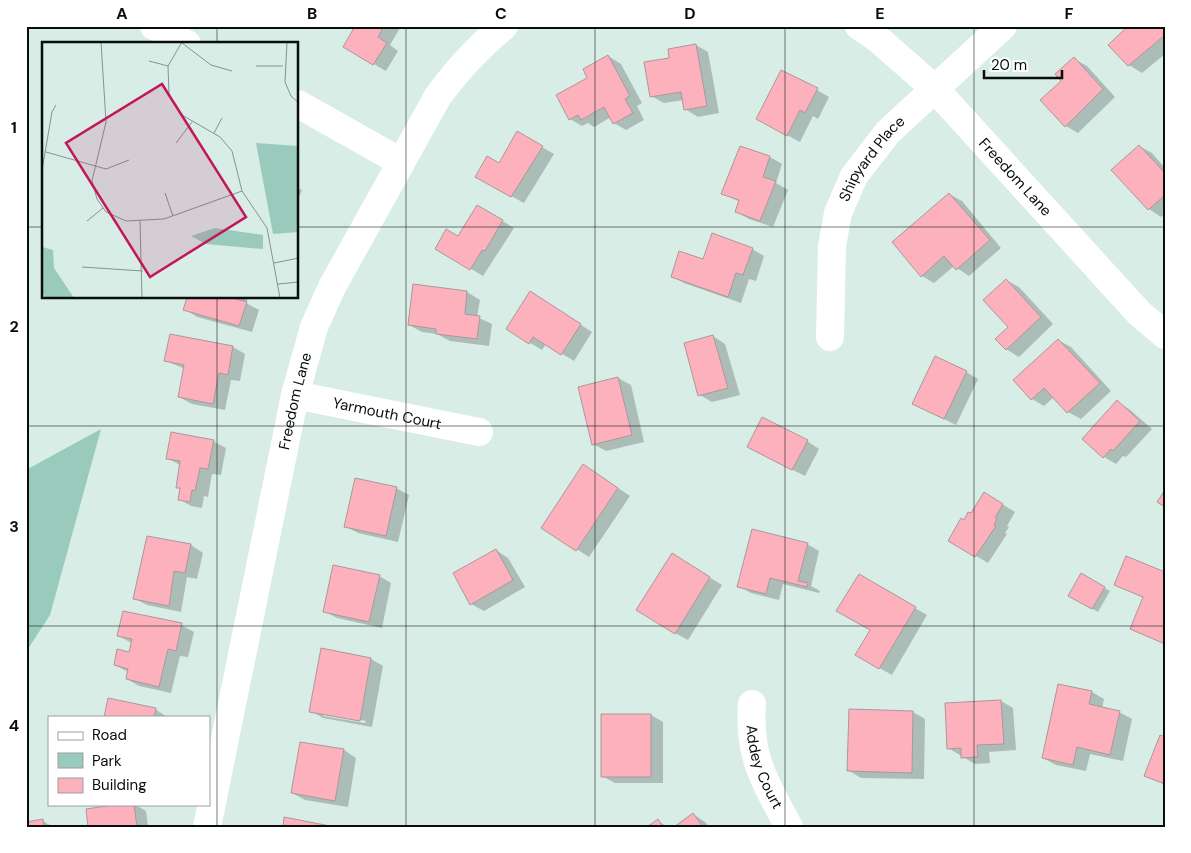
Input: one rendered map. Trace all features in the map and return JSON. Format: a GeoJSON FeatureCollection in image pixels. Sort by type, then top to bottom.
{"type":"FeatureCollection","features":[{"type":"Feature","properties":{"kind":"street"},"geometry":{"type":"LineString","coordinates":[[154,26],[183,42]]}},
{"type":"Feature","properties":{"kind":"street","name":"Freedom Lane"},"geometry":{"type":"LineString","coordinates":[[207,827],[295,395],[314,327],[332,288],[438,96],[454,74],[480,46],[504,26]]}},
{"type":"Feature","properties":{"kind":"street","name":"Freedom Lane"},"geometry":{"type":"LineString","coordinates":[[858,26],[878,39],[935,89],[1139,313],[1165,336]]}},
{"type":"Feature","properties":{"kind":"street","name":"Shipyard Place"},"geometry":{"type":"LineString","coordinates":[[830,337],[832,246],[838,213],[854,176],[878,143],[1003,26]]}},
{"type":"Feature","properties":{"kind":"street"},"geometry":{"type":"LineString","coordinates":[[299,105],[401,162]]}},
{"type":"Feature","properties":{"kind":"street","name":"Yarmouth Court"},"geometry":{"type":"LineString","coordinates":[[295,395],[479,432]]}},
{"type":"Feature","properties":{"kind":"street","name":"Addey Court"},"geometry":{"type":"LineString","coordinates":[[752,704],[750,728],[754,754],[762,778],[789,827]]}},
{"type":"Feature","properties":{"kind":"green space"},"geometry":{"type":"Polygon","coordinates":[[[101,429],[50,615],[26,652],[26,470],[101,429]]]}},
{"type":"Feature","properties":{"kind":"building"},"geometry":{"type":"Polygon","coordinates":[[[355,26],[384,26],[378,37],[387,43],[373,65],[343,47],[355,26]]]}},
{"type":"Feature","properties":{"kind":"building"},"geometry":{"type":"Polygon","coordinates":[[[1128,26],[1165,26],[1165,35],[1128,66],[1108,45],[1128,26]]]}},
{"type":"Feature","properties":{"kind":"building"},"geometry":{"type":"Polygon","coordinates":[[[696,44],[707,106],[684,110],[681,92],[650,97],[644,62],[669,58],[668,49],[696,44]]]}},
{"type":"Feature","properties":{"kind":"building"},"geometry":{"type":"Polygon","coordinates":[[[608,55],[630,96],[625,99],[633,113],[613,124],[604,107],[581,120],[578,115],[569,120],[556,95],[587,78],[583,69],[608,55]]]}},
{"type":"Feature","properties":{"kind":"building"},"geometry":{"type":"Polygon","coordinates":[[[1074,57],[1103,89],[1065,127],[1040,100],[1061,81],[1055,74],[1074,57]]]}},
{"type":"Feature","properties":{"kind":"building"},"geometry":{"type":"Polygon","coordinates":[[[781,70],[818,88],[805,113],[800,110],[787,136],[756,119],[781,70]]]}},
{"type":"Feature","properties":{"kind":"building"},"geometry":{"type":"Polygon","coordinates":[[[517,131],[543,146],[511,197],[475,177],[487,156],[499,163],[517,131]]]}},
{"type":"Feature","properties":{"kind":"building"},"geometry":{"type":"Polygon","coordinates":[[[1139,145],[1165,173],[1165,195],[1148,210],[1111,170],[1139,145]]]}},
{"type":"Feature","properties":{"kind":"building"},"geometry":{"type":"Polygon","coordinates":[[[740,146],[770,156],[763,177],[776,181],[760,221],[735,212],[739,200],[721,194],[740,146]]]}},
{"type":"Feature","properties":{"kind":"building"},"geometry":{"type":"Polygon","coordinates":[[[949,193],[990,240],[956,270],[944,256],[921,277],[892,242],[949,193]]]}},
{"type":"Feature","properties":{"kind":"building"},"geometry":{"type":"Polygon","coordinates":[[[477,205],[503,220],[485,251],[482,250],[470,270],[435,249],[446,229],[458,236],[477,205]]]}},
{"type":"Feature","properties":{"kind":"building"},"geometry":{"type":"Polygon","coordinates":[[[712,233],[753,248],[743,275],[736,273],[728,297],[671,277],[679,251],[703,259],[712,233]]]}},
{"type":"Feature","properties":{"kind":"building"},"geometry":{"type":"Polygon","coordinates":[[[1006,279],[1041,317],[1006,350],[995,339],[1008,327],[983,300],[1006,279]]]}},
{"type":"Feature","properties":{"kind":"building"},"geometry":{"type":"Polygon","coordinates":[[[413,284],[467,291],[465,314],[480,316],[477,339],[436,334],[436,329],[408,325],[413,284]]]}},
{"type":"Feature","properties":{"kind":"building"},"geometry":{"type":"Polygon","coordinates":[[[530,291],[581,324],[561,355],[533,337],[529,344],[506,329],[530,291]]]}},
{"type":"Feature","properties":{"kind":"building"},"geometry":{"type":"Polygon","coordinates":[[[187,299],[236,299],[247,302],[239,326],[183,310],[187,299]]]}},
{"type":"Feature","properties":{"kind":"building"},"geometry":{"type":"Polygon","coordinates":[[[170,334],[233,346],[228,375],[219,373],[213,404],[178,397],[184,365],[164,361],[170,334]]]}},
{"type":"Feature","properties":{"kind":"building"},"geometry":{"type":"Polygon","coordinates":[[[713,335],[728,388],[698,396],[684,343],[713,335]]]}},
{"type":"Feature","properties":{"kind":"building"},"geometry":{"type":"Polygon","coordinates":[[[1058,339],[1100,383],[1067,413],[1044,388],[1031,400],[1013,380],[1058,339]]]}},
{"type":"Feature","properties":{"kind":"building"},"geometry":{"type":"Polygon","coordinates":[[[935,356],[967,371],[944,419],[912,404],[935,356]]]}},
{"type":"Feature","properties":{"kind":"building"},"geometry":{"type":"Polygon","coordinates":[[[618,377],[632,435],[592,445],[578,387],[618,377]]]}},
{"type":"Feature","properties":{"kind":"building"},"geometry":{"type":"Polygon","coordinates":[[[1117,400],[1140,421],[1113,451],[1111,449],[1103,458],[1082,439],[1117,400]]]}},
{"type":"Feature","properties":{"kind":"building"},"geometry":{"type":"Polygon","coordinates":[[[762,417],[808,440],[792,470],[747,447],[762,417]]]}},
{"type":"Feature","properties":{"kind":"building"},"geometry":{"type":"Polygon","coordinates":[[[171,432],[214,440],[208,469],[200,468],[195,491],[192,490],[190,502],[178,500],[180,488],[176,488],[180,461],[166,459],[171,432]]]}},
{"type":"Feature","properties":{"kind":"building"},"geometry":{"type":"Polygon","coordinates":[[[583,464],[618,488],[576,551],[541,528],[583,464]]]}},
{"type":"Feature","properties":{"kind":"building"},"geometry":{"type":"Polygon","coordinates":[[[355,478],[397,487],[386,536],[344,527],[355,478]]]}},
{"type":"Feature","properties":{"kind":"building"},"geometry":{"type":"Polygon","coordinates":[[[1165,490],[1165,507],[1157,502],[1165,490]]]}},
{"type":"Feature","properties":{"kind":"building"},"geometry":{"type":"Polygon","coordinates":[[[984,492],[1003,504],[995,518],[997,519],[994,525],[996,526],[975,557],[948,541],[961,518],[964,520],[968,512],[971,513],[984,492]]]}},
{"type":"Feature","properties":{"kind":"building"},"geometry":{"type":"Polygon","coordinates":[[[752,529],[808,543],[798,581],[808,583],[807,587],[770,578],[766,594],[737,587],[752,529]]]}},
{"type":"Feature","properties":{"kind":"building"},"geometry":{"type":"Polygon","coordinates":[[[147,536],[191,544],[185,573],[174,571],[169,606],[133,599],[147,536]]]}},
{"type":"Feature","properties":{"kind":"building"},"geometry":{"type":"Polygon","coordinates":[[[496,549],[513,580],[470,605],[453,573],[496,549]]]}},
{"type":"Feature","properties":{"kind":"building"},"geometry":{"type":"Polygon","coordinates":[[[672,553],[710,577],[675,634],[636,610],[672,553]]]}},
{"type":"Feature","properties":{"kind":"building"},"geometry":{"type":"Polygon","coordinates":[[[1126,556],[1165,572],[1165,644],[1130,629],[1143,597],[1114,585],[1126,556]]]}},
{"type":"Feature","properties":{"kind":"building"},"geometry":{"type":"Polygon","coordinates":[[[333,565],[380,575],[369,622],[323,612],[333,565]]]}},
{"type":"Feature","properties":{"kind":"building"},"geometry":{"type":"Polygon","coordinates":[[[1081,573],[1105,587],[1092,609],[1068,596],[1081,573]]]}},
{"type":"Feature","properties":{"kind":"building"},"geometry":{"type":"Polygon","coordinates":[[[859,574],[916,607],[879,669],[855,655],[870,630],[836,611],[859,574]]]}},
{"type":"Feature","properties":{"kind":"building"},"geometry":{"type":"Polygon","coordinates":[[[123,611],[182,623],[176,651],[168,649],[159,687],[126,679],[128,669],[114,665],[117,649],[129,652],[132,639],[117,636],[123,611]]]}},
{"type":"Feature","properties":{"kind":"building"},"geometry":{"type":"Polygon","coordinates":[[[321,648],[371,658],[360,721],[309,712],[321,648]]]}},
{"type":"Feature","properties":{"kind":"building"},"geometry":{"type":"Polygon","coordinates":[[[1058,684],[1092,691],[1089,704],[1120,711],[1110,755],[1077,747],[1073,765],[1042,758],[1058,684]]]}},
{"type":"Feature","properties":{"kind":"building"},"geometry":{"type":"Polygon","coordinates":[[[108,698],[156,708],[154,716],[104,716],[108,698]]]}},
{"type":"Feature","properties":{"kind":"building"},"geometry":{"type":"Polygon","coordinates":[[[1001,700],[1004,744],[977,745],[978,757],[961,758],[961,748],[947,749],[945,703],[1001,700]]]}},
{"type":"Feature","properties":{"kind":"building"},"geometry":{"type":"Polygon","coordinates":[[[849,709],[913,711],[912,773],[847,771],[849,709]]]}},
{"type":"Feature","properties":{"kind":"building"},"geometry":{"type":"Polygon","coordinates":[[[601,714],[651,714],[651,777],[601,777],[601,714]]]}},
{"type":"Feature","properties":{"kind":"building"},"geometry":{"type":"Polygon","coordinates":[[[1160,735],[1165,737],[1165,784],[1144,776],[1160,735]]]}},
{"type":"Feature","properties":{"kind":"building"},"geometry":{"type":"Polygon","coordinates":[[[300,742],[344,749],[335,801],[291,793],[300,742]]]}},
{"type":"Feature","properties":{"kind":"building"},"geometry":{"type":"Polygon","coordinates":[[[106,806],[134,806],[137,827],[88,827],[86,809],[106,806]]]}},
{"type":"Feature","properties":{"kind":"building"},"geometry":{"type":"Polygon","coordinates":[[[693,813],[703,827],[674,827],[693,813]]]}},
{"type":"Feature","properties":{"kind":"building"},"geometry":{"type":"Polygon","coordinates":[[[284,817],[330,826],[283,827],[284,817]]]}},
{"type":"Feature","properties":{"kind":"building"},"geometry":{"type":"Polygon","coordinates":[[[43,819],[44,827],[26,827],[26,822],[43,819]]]}},
{"type":"Feature","properties":{"kind":"building"},"geometry":{"type":"Polygon","coordinates":[[[658,819],[663,827],[647,827],[658,819]]]}}]}
